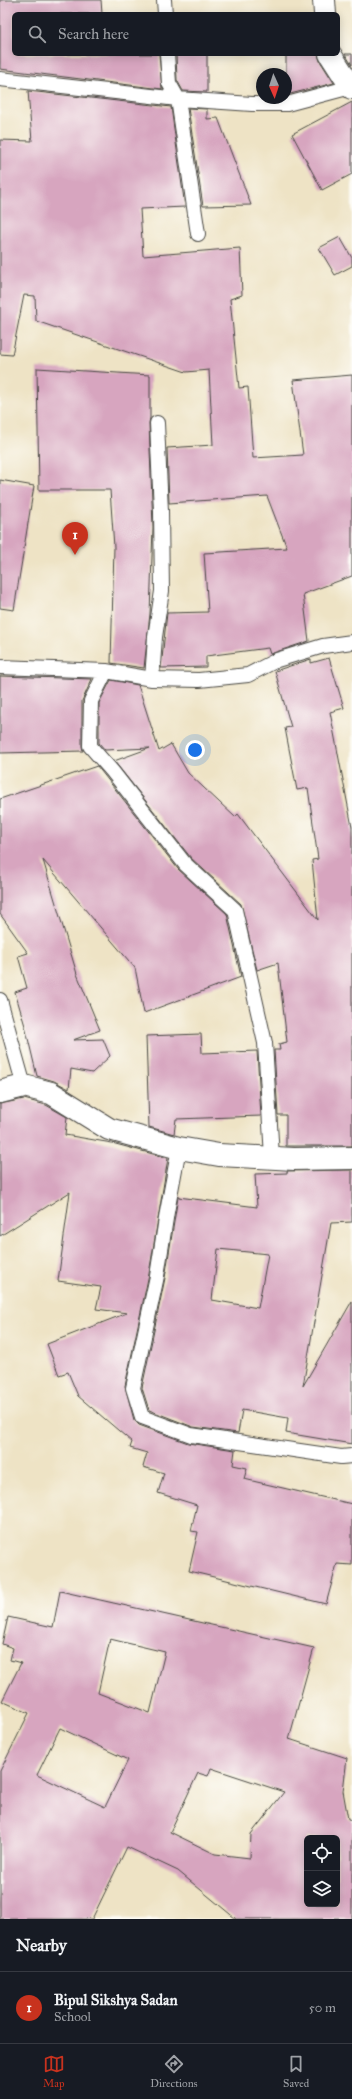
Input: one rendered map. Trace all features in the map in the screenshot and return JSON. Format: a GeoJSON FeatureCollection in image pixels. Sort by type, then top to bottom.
{"type":"FeatureCollection","features":[{"type":"Feature","properties":{"kind":"street"},"geometry":{"type":"LineString","coordinates":[[324,0],[325,12]]}},
{"type":"Feature","properties":{"kind":"street"},"geometry":{"type":"LineString","coordinates":[[331,56],[351,88]]}},
{"type":"Feature","properties":{"kind":"street"},"geometry":{"type":"LineString","coordinates":[[0,1092],[24,1086],[51,1093],[109,1129],[179,1148],[219,1155],[294,1159],[352,1158]]}},
{"type":"Feature","properties":{"kind":"lane"},"geometry":{"type":"LineString","coordinates":[[164,0],[165,12]]}},
{"type":"Feature","properties":{"kind":"lane"},"geometry":{"type":"LineString","coordinates":[[168,56],[168,83],[178,99],[198,234]]}},
{"type":"Feature","properties":{"kind":"lane"},"geometry":{"type":"LineString","coordinates":[[0,78],[178,99],[287,104],[351,88]]}},
{"type":"Feature","properties":{"kind":"lane"},"geometry":{"type":"LineString","coordinates":[[152,679],[155,637],[162,591],[161,511],[157,423]]}},
{"type":"Feature","properties":{"kind":"lane"},"geometry":{"type":"LineString","coordinates":[[0,668],[106,671],[152,679],[199,680],[248,675],[276,660],[323,646],[352,642]]}},
{"type":"Feature","properties":{"kind":"lane"},"geometry":{"type":"LineString","coordinates":[[106,671],[91,701],[90,746],[112,771],[185,864],[235,910],[265,1043],[272,1157]]}},
{"type":"Feature","properties":{"kind":"lane"},"geometry":{"type":"LineString","coordinates":[[0,1000],[24,1086]]}},
{"type":"Feature","properties":{"kind":"lane"},"geometry":{"type":"LineString","coordinates":[[179,1148],[157,1276],[132,1388],[142,1417],[191,1435],[341,1457],[352,1456]]}},
{"type":"Feature","properties":{"kind":"building"},"geometry":{"type":"Polygon","coordinates":[[[0,0],[101,0],[102,12],[12,12],[12,56],[159,56],[162,89],[0,69],[0,0]]]}},
{"type":"Feature","properties":{"kind":"building"},"geometry":{"type":"Polygon","coordinates":[[[345,54],[352,54],[352,65],[345,54]]]}},
{"type":"Feature","properties":{"kind":"building"},"geometry":{"type":"Polygon","coordinates":[[[176,56],[207,56],[207,92],[183,91],[177,80],[176,56]]]}},
{"type":"Feature","properties":{"kind":"building"},"geometry":{"type":"Polygon","coordinates":[[[286,56],[319,56],[320,61],[334,83],[292,94],[292,68],[286,68],[286,56]]]}},
{"type":"Feature","properties":{"kind":"building"},"geometry":{"type":"Polygon","coordinates":[[[28,91],[171,107],[185,207],[140,209],[143,256],[240,248],[242,295],[230,299],[239,388],[248,387],[253,458],[303,455],[293,380],[352,375],[352,576],[303,594],[309,641],[270,654],[268,648],[206,656],[206,667],[161,668],[167,613],[208,612],[204,553],[287,548],[267,496],[169,503],[167,448],[213,445],[209,370],[186,372],[36,321],[35,296],[24,295],[12,355],[0,354],[0,140],[32,141],[28,91]]]}},
{"type":"Feature","properties":{"kind":"building"},"geometry":{"type":"Polygon","coordinates":[[[352,102],[352,174],[322,190],[292,134],[352,102]]]}},
{"type":"Feature","properties":{"kind":"building"},"geometry":{"type":"Polygon","coordinates":[[[188,108],[207,109],[207,119],[218,118],[251,205],[203,206],[188,108]]]}},
{"type":"Feature","properties":{"kind":"building"},"geometry":{"type":"Polygon","coordinates":[[[340,237],[352,258],[352,266],[335,275],[319,248],[340,237]]]}},
{"type":"Feature","properties":{"kind":"building"},"geometry":{"type":"Polygon","coordinates":[[[37,368],[150,375],[149,423],[153,527],[150,614],[144,668],[111,663],[114,547],[110,490],[39,490],[37,368]]]}},
{"type":"Feature","properties":{"kind":"building"},"geometry":{"type":"Polygon","coordinates":[[[0,480],[34,486],[14,610],[0,608],[0,480]]]}},
{"type":"Feature","properties":{"kind":"building"},"geometry":{"type":"Polygon","coordinates":[[[329,658],[344,708],[330,712],[352,827],[352,1146],[286,1146],[286,1115],[278,1115],[274,1050],[280,1050],[279,1044],[287,1042],[278,963],[257,970],[241,904],[191,858],[114,761],[150,748],[105,750],[99,743],[99,703],[111,680],[138,685],[159,751],[171,744],[188,773],[235,817],[238,814],[318,920],[312,860],[318,859],[308,788],[297,790],[285,728],[291,727],[275,671],[311,659],[311,663],[329,658]]]}},
{"type":"Feature","properties":{"kind":"building"},"geometry":{"type":"Polygon","coordinates":[[[0,676],[92,679],[82,701],[83,751],[0,753],[0,676]]]}},
{"type":"Feature","properties":{"kind":"building"},"geometry":{"type":"Polygon","coordinates":[[[97,766],[178,869],[227,914],[241,977],[144,1013],[135,968],[43,860],[77,974],[100,1030],[73,1040],[103,1039],[110,1056],[92,1073],[71,1069],[69,1089],[54,1081],[37,1076],[15,992],[27,988],[18,956],[28,953],[0,914],[0,799],[97,766]]]}},
{"type":"Feature","properties":{"kind":"building"},"geometry":{"type":"Polygon","coordinates":[[[201,1034],[202,1053],[257,1051],[261,1116],[176,1119],[174,1134],[149,1127],[146,1036],[201,1034]]]}},
{"type":"Feature","properties":{"kind":"building"},"geometry":{"type":"Polygon","coordinates":[[[24,1099],[46,1105],[67,1117],[65,1135],[112,1143],[168,1158],[149,1274],[125,1386],[134,1420],[139,1425],[188,1443],[235,1450],[233,1465],[247,1468],[244,1479],[352,1504],[352,1565],[337,1564],[326,1604],[189,1571],[198,1532],[191,1531],[197,1505],[158,1493],[164,1473],[143,1467],[147,1453],[130,1448],[132,1442],[78,1396],[68,1372],[59,1375],[47,1344],[127,1313],[96,1309],[101,1287],[58,1281],[70,1192],[0,1236],[0,1104],[24,1099]]]}},
{"type":"Feature","properties":{"kind":"building"},"geometry":{"type":"Polygon","coordinates":[[[352,1170],[352,1222],[331,1223],[303,1386],[352,1301],[352,1444],[286,1433],[288,1418],[242,1410],[238,1433],[193,1427],[149,1410],[142,1388],[165,1278],[178,1197],[257,1207],[255,1174],[287,1173],[287,1171],[352,1170]],[[218,1249],[212,1300],[258,1308],[268,1254],[218,1249]]]}},
{"type":"Feature","properties":{"kind":"building"},"geometry":{"type":"Polygon","coordinates":[[[60,1591],[314,1648],[289,1739],[347,1758],[343,1791],[348,1819],[352,1820],[352,1919],[236,1919],[178,1871],[127,1847],[92,1919],[0,1919],[0,1771],[29,1713],[2,1701],[21,1663],[10,1660],[13,1648],[2,1644],[8,1617],[53,1627],[60,1591]],[[110,1639],[98,1693],[150,1713],[165,1652],[110,1639]],[[60,1728],[37,1775],[105,1807],[128,1760],[60,1728]],[[211,1768],[208,1776],[198,1773],[170,1832],[215,1854],[250,1858],[251,1834],[284,1792],[211,1768]]]}},
{"type":"Feature","properties":{"kind":"place","name":"Bipul Sikshya Sadan"},"geometry":{"type":"Point","coordinates":[75,555]}}]}
